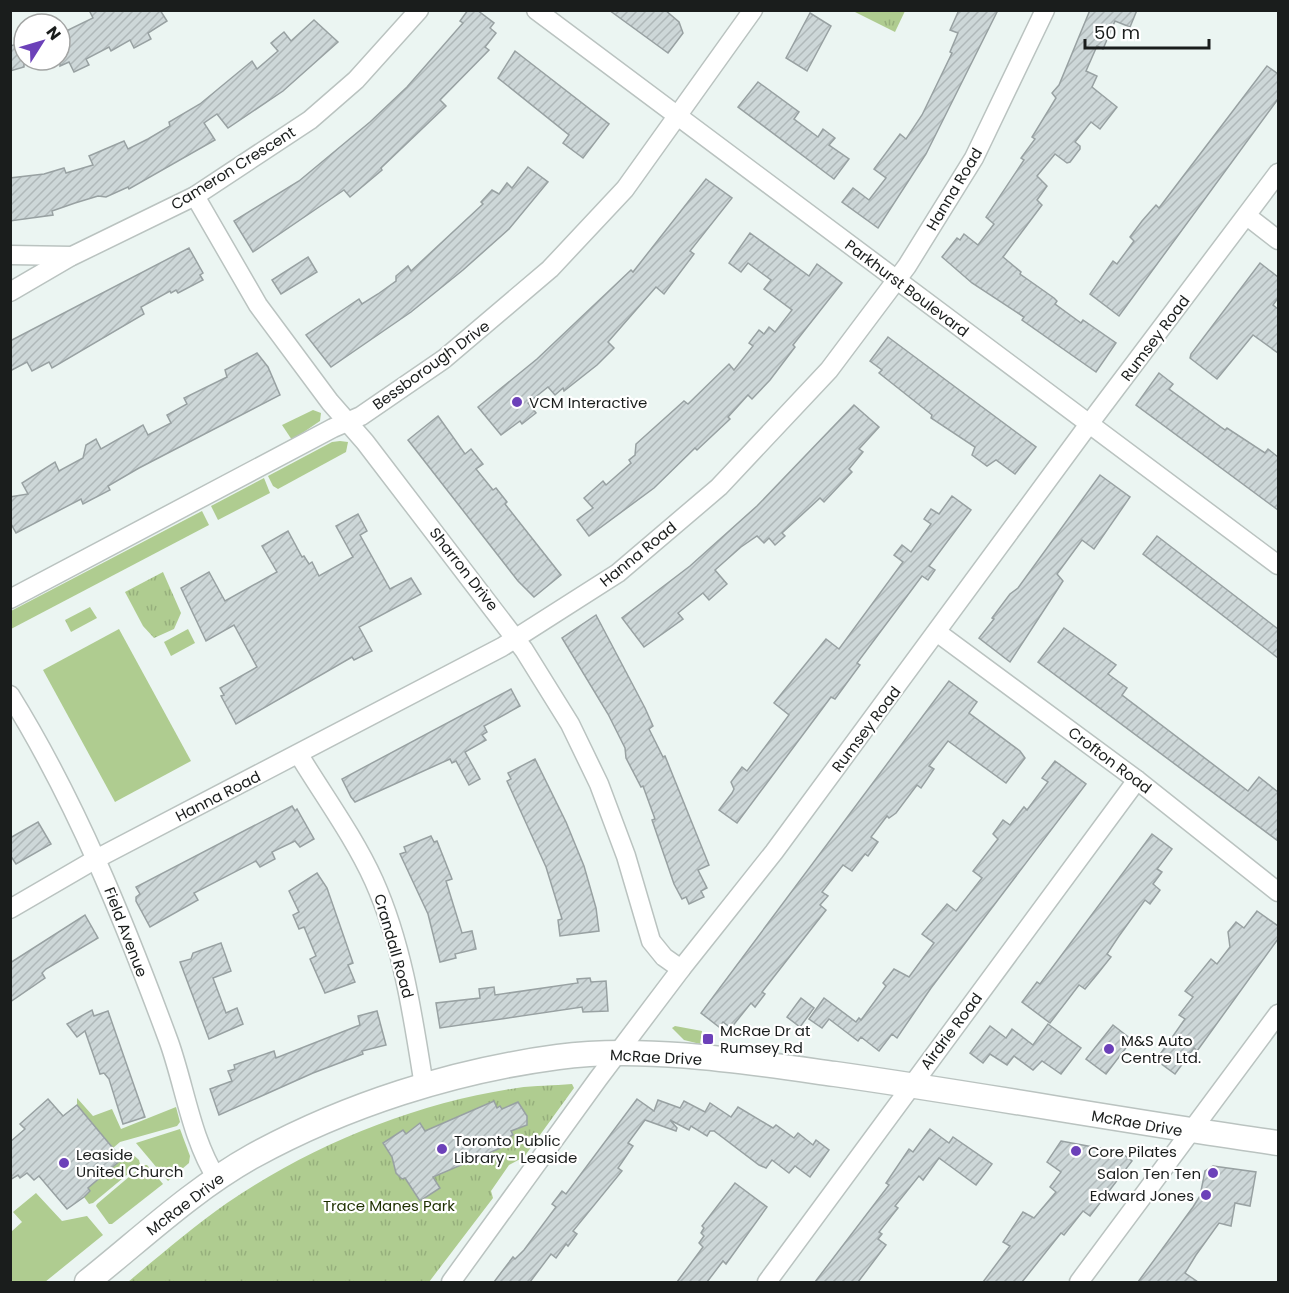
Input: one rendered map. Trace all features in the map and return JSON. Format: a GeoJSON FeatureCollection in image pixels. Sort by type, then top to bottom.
{"type":"FeatureCollection","features":[{"type":"Feature","properties":{"kind":"street","name":"Cameron Crescent"},"geometry":{"type":"LineString","coordinates":[[10,255],[72,256],[195,196],[310,120],[356,80],[419,10]]}},
{"type":"Feature","properties":{"kind":"street","name":"Parkhurst Boulevard"},"geometry":{"type":"LineString","coordinates":[[536,10],[1278,565]]}},
{"type":"Feature","properties":{"kind":"street","name":"Bessborough Drive"},"geometry":{"type":"LineString","coordinates":[[10,599],[348,422],[444,359],[543,275],[626,189],[753,10]]}},
{"type":"Feature","properties":{"kind":"street","name":"Hanna Road"},"geometry":{"type":"LineString","coordinates":[[10,909],[96,859],[299,755],[516,638],[618,573],[719,487],[829,370],[897,280],[974,158],[1045,10]]}},
{"type":"Feature","properties":{"kind":"street","name":"Rumsey Road"},"geometry":{"type":"LineString","coordinates":[[451,1282],[617,1053],[774,852],[938,633],[1089,424],[1278,173]]}},
{"type":"Feature","properties":{"kind":"street","name":"Sharron Drive"},"geometry":{"type":"LineString","coordinates":[[195,196],[258,304],[330,402],[516,638],[570,724],[599,784],[626,856],[651,941],[664,957],[681,969]]}},
{"type":"Feature","properties":{"kind":"street"},"geometry":{"type":"LineString","coordinates":[[1247,216],[1278,240]]}},
{"type":"Feature","properties":{"kind":"street"},"geometry":{"type":"LineString","coordinates":[[10,292],[72,256]]}},
{"type":"Feature","properties":{"kind":"street","name":"Crofton Road"},"geometry":{"type":"LineString","coordinates":[[938,633],[1137,780],[1278,892]]}},
{"type":"Feature","properties":{"kind":"street","name":"Field Avenue"},"geometry":{"type":"LineString","coordinates":[[10,695],[32,729],[96,859],[170,1044],[204,1158],[217,1179]]}},
{"type":"Feature","properties":{"kind":"street","name":"Crandall Road"},"geometry":{"type":"LineString","coordinates":[[299,755],[359,852],[385,908],[412,1011],[424,1086]]}},
{"type":"Feature","properties":{"kind":"street","name":"Airdrie Road"},"geometry":{"type":"LineString","coordinates":[[767,1282],[1137,780]]}},
{"type":"Feature","properties":{"kind":"street"},"geometry":{"type":"LineString","coordinates":[[1079,1282],[1278,1014]]}},
{"type":"Feature","properties":{"kind":"street","name":"McRae Drive"},"geometry":{"type":"LineString","coordinates":[[87,1282],[155,1225],[217,1179],[252,1157],[300,1133],[378,1100],[424,1086],[558,1057],[617,1053],[745,1062],[911,1085],[1192,1132],[1278,1143]]}},
{"type":"Feature","properties":{"kind":"green space"},"geometry":{"type":"Polygon","coordinates":[[[853,11],[905,11],[895,32],[853,11]]]}},
{"type":"Feature","properties":{"kind":"green space"},"geometry":{"type":"Polygon","coordinates":[[[313,410],[321,413],[320,421],[292,440],[282,425],[313,410]]]}},
{"type":"Feature","properties":{"kind":"green space"},"geometry":{"type":"Polygon","coordinates":[[[332,442],[348,442],[346,452],[278,489],[273,486],[268,476],[332,442]]]}},
{"type":"Feature","properties":{"kind":"green space"},"geometry":{"type":"Polygon","coordinates":[[[264,478],[270,493],[218,520],[211,506],[264,478]]]}},
{"type":"Feature","properties":{"kind":"green space"},"geometry":{"type":"Polygon","coordinates":[[[202,511],[209,525],[11,629],[11,611],[202,511]]]}},
{"type":"Feature","properties":{"kind":"green space"},"geometry":{"type":"Polygon","coordinates":[[[163,572],[181,613],[174,629],[154,638],[143,626],[125,592],[163,572]]]}},
{"type":"Feature","properties":{"kind":"green space"},"geometry":{"type":"Polygon","coordinates":[[[90,607],[97,618],[71,632],[65,620],[90,607]]]}},
{"type":"Feature","properties":{"kind":"green space"},"geometry":{"type":"Polygon","coordinates":[[[119,629],[191,761],[115,802],[43,670],[119,629]]]}},
{"type":"Feature","properties":{"kind":"green space"},"geometry":{"type":"Polygon","coordinates":[[[188,629],[195,643],[171,656],[164,642],[188,629]]]}},
{"type":"Feature","properties":{"kind":"green space"},"geometry":{"type":"Polygon","coordinates":[[[675,1026],[702,1031],[700,1044],[684,1040],[672,1028],[675,1026]]]}},
{"type":"Feature","properties":{"kind":"green space","name":"Trace Manes Park"},"geometry":{"type":"Polygon","coordinates":[[[572,1084],[574,1088],[524,1157],[509,1165],[491,1191],[493,1198],[429,1282],[128,1282],[189,1231],[227,1203],[260,1182],[329,1145],[366,1129],[441,1104],[517,1088],[572,1084]]]}},
{"type":"Feature","properties":{"kind":"green space"},"geometry":{"type":"Polygon","coordinates":[[[77,1098],[93,1116],[112,1109],[121,1129],[176,1107],[180,1122],[177,1126],[120,1142],[113,1148],[77,1105],[77,1098]]]}},
{"type":"Feature","properties":{"kind":"green space"},"geometry":{"type":"Polygon","coordinates":[[[180,1129],[190,1156],[189,1163],[168,1181],[136,1143],[180,1129]]]}},
{"type":"Feature","properties":{"kind":"green space"},"geometry":{"type":"Polygon","coordinates":[[[130,1152],[140,1164],[89,1204],[84,1197],[88,1188],[130,1152]]]}},
{"type":"Feature","properties":{"kind":"green space"},"geometry":{"type":"Polygon","coordinates":[[[143,1165],[147,1165],[163,1184],[109,1224],[96,1206],[97,1204],[143,1165]]]}},
{"type":"Feature","properties":{"kind":"green space"},"geometry":{"type":"Polygon","coordinates":[[[36,1193],[62,1221],[87,1216],[103,1235],[45,1282],[11,1282],[11,1232],[22,1222],[13,1212],[36,1193]]]}},
{"type":"Feature","properties":{"kind":"building"},"geometry":{"type":"Polygon","coordinates":[[[89,10],[160,10],[167,21],[148,33],[151,39],[134,48],[130,40],[111,51],[109,47],[86,59],[89,65],[74,72],[72,68],[72,28],[93,18],[89,10]]]}},
{"type":"Feature","properties":{"kind":"building"},"geometry":{"type":"Polygon","coordinates":[[[468,10],[477,10],[494,23],[490,28],[496,33],[485,47],[489,50],[440,100],[446,106],[381,168],[382,170],[350,197],[344,190],[253,252],[234,221],[299,181],[370,122],[407,87],[463,23],[460,21],[468,10]]]}},
{"type":"Feature","properties":{"kind":"building"},"geometry":{"type":"Polygon","coordinates":[[[609,10],[665,10],[679,22],[683,33],[668,53],[609,10]]]}},
{"type":"Feature","properties":{"kind":"building"},"geometry":{"type":"Polygon","coordinates":[[[959,10],[998,10],[926,154],[878,228],[842,202],[853,188],[869,200],[886,178],[874,169],[900,134],[906,139],[922,115],[952,53],[950,52],[958,33],[950,30],[959,10]]]}},
{"type":"Feature","properties":{"kind":"building"},"geometry":{"type":"Polygon","coordinates":[[[1090,10],[1137,10],[1130,27],[1115,21],[1103,49],[1097,46],[1086,71],[1097,76],[1092,87],[1117,107],[1100,129],[1091,122],[1075,142],[1080,149],[1070,162],[1067,163],[1055,154],[1037,176],[1047,186],[1037,200],[1042,205],[1003,257],[1021,272],[1020,274],[1054,298],[1057,301],[1055,304],[1081,323],[1083,320],[1116,343],[1096,372],[1022,320],[1024,317],[972,283],[942,257],[957,238],[960,240],[964,234],[978,245],[994,224],[986,217],[1024,160],[1021,158],[1035,139],[1032,137],[1056,98],[1052,93],[1059,85],[1090,10]]]}},
{"type":"Feature","properties":{"kind":"building"},"geometry":{"type":"Polygon","coordinates":[[[810,13],[831,26],[807,71],[786,58],[810,13]]]}},
{"type":"Feature","properties":{"kind":"building"},"geometry":{"type":"Polygon","coordinates":[[[314,20],[338,42],[283,91],[228,128],[217,114],[204,123],[215,140],[129,189],[128,187],[106,197],[98,196],[75,203],[52,211],[53,215],[10,221],[10,178],[44,174],[64,168],[66,173],[93,165],[89,156],[124,141],[128,149],[148,139],[170,126],[169,122],[200,104],[252,61],[257,69],[278,51],[271,43],[284,32],[291,41],[314,20]]]}},
{"type":"Feature","properties":{"kind":"building"},"geometry":{"type":"Polygon","coordinates":[[[12,45],[12,70],[10,71],[10,46],[12,45]]]}},
{"type":"Feature","properties":{"kind":"building"},"geometry":{"type":"Polygon","coordinates":[[[515,51],[609,124],[583,158],[563,143],[569,135],[498,78],[515,51]]]}},
{"type":"Feature","properties":{"kind":"building"},"geometry":{"type":"Polygon","coordinates":[[[1267,66],[1278,74],[1278,99],[1119,316],[1090,294],[1113,261],[1117,264],[1134,241],[1130,237],[1142,221],[1156,205],[1159,208],[1267,66]]]}},
{"type":"Feature","properties":{"kind":"building"},"geometry":{"type":"Polygon","coordinates":[[[758,82],[799,112],[794,119],[818,137],[823,129],[835,138],[829,145],[849,159],[834,179],[738,107],[758,82]]]}},
{"type":"Feature","properties":{"kind":"building"},"geometry":{"type":"Polygon","coordinates":[[[528,167],[548,182],[509,229],[411,312],[331,367],[306,335],[359,299],[362,304],[378,294],[396,281],[396,276],[408,266],[411,271],[483,204],[481,202],[492,190],[499,194],[507,183],[512,188],[528,167]]]}},
{"type":"Feature","properties":{"kind":"building"},"geometry":{"type":"Polygon","coordinates":[[[706,179],[732,198],[690,251],[694,254],[664,294],[656,287],[608,342],[614,348],[597,365],[564,391],[563,388],[555,395],[548,387],[528,403],[536,413],[522,424],[520,421],[501,435],[478,407],[537,359],[631,270],[633,272],[706,179]]]}},
{"type":"Feature","properties":{"kind":"building"},"geometry":{"type":"Polygon","coordinates":[[[750,233],[809,276],[817,264],[842,283],[793,345],[795,347],[770,380],[752,399],[748,395],[728,417],[730,419],[697,450],[695,448],[654,488],[589,536],[577,520],[593,508],[584,498],[603,481],[606,485],[631,463],[629,460],[635,455],[636,444],[684,401],[688,404],[729,364],[734,370],[753,346],[749,343],[759,330],[764,334],[769,327],[775,332],[792,310],[764,289],[771,280],[748,263],[741,272],[729,263],[750,233]]]}},
{"type":"Feature","properties":{"kind":"building"},"geometry":{"type":"Polygon","coordinates":[[[189,248],[203,273],[200,275],[203,280],[178,293],[176,290],[171,293],[170,291],[141,307],[144,314],[52,368],[49,362],[32,371],[27,362],[10,371],[10,341],[189,248]]]}},
{"type":"Feature","properties":{"kind":"building"},"geometry":{"type":"Polygon","coordinates":[[[308,257],[317,272],[281,294],[272,280],[308,257]]]}},
{"type":"Feature","properties":{"kind":"building"},"geometry":{"type":"Polygon","coordinates":[[[1260,263],[1278,277],[1278,298],[1273,305],[1278,309],[1278,353],[1253,335],[1217,379],[1190,358],[1191,354],[1260,263]]]}},
{"type":"Feature","properties":{"kind":"building"},"geometry":{"type":"Polygon","coordinates":[[[888,337],[1036,447],[1015,474],[996,460],[987,466],[972,455],[975,447],[931,418],[932,415],[879,373],[882,370],[870,361],[888,337]]]}},
{"type":"Feature","properties":{"kind":"building"},"geometry":{"type":"Polygon","coordinates":[[[257,353],[268,367],[280,395],[139,468],[108,486],[110,490],[83,504],[81,499],[16,533],[10,522],[10,497],[28,494],[22,483],[55,462],[59,471],[83,458],[86,445],[96,439],[101,449],[143,425],[148,435],[171,423],[167,415],[187,404],[184,398],[227,377],[225,370],[257,353]]]}},
{"type":"Feature","properties":{"kind":"building"},"geometry":{"type":"Polygon","coordinates":[[[1159,373],[1173,384],[1169,389],[1225,430],[1227,428],[1265,453],[1268,449],[1278,457],[1278,510],[1136,405],[1159,373]]]}},
{"type":"Feature","properties":{"kind":"building"},"geometry":{"type":"Polygon","coordinates":[[[854,405],[879,427],[859,449],[863,452],[849,469],[852,472],[824,502],[820,498],[782,533],[785,536],[775,545],[769,538],[764,543],[757,536],[741,547],[715,570],[727,584],[709,600],[703,593],[678,613],[683,619],[644,647],[622,618],[690,566],[757,506],[854,405]]]}},
{"type":"Feature","properties":{"kind":"building"},"geometry":{"type":"Polygon","coordinates":[[[438,416],[465,454],[471,449],[483,464],[476,469],[493,490],[496,488],[507,502],[505,504],[561,575],[534,597],[518,581],[408,440],[438,416]]]}},
{"type":"Feature","properties":{"kind":"building"},"geometry":{"type":"Polygon","coordinates":[[[1100,475],[1130,497],[1094,549],[1082,540],[1057,574],[1063,581],[1010,662],[979,638],[1100,475]]]}},
{"type":"Feature","properties":{"kind":"building"},"geometry":{"type":"Polygon","coordinates":[[[952,496],[971,510],[929,566],[935,570],[928,580],[922,576],[857,663],[860,665],[835,699],[831,697],[737,823],[719,810],[732,793],[734,789],[731,782],[742,767],[747,771],[789,715],[774,703],[826,639],[839,649],[903,562],[894,555],[902,545],[911,552],[931,524],[924,519],[931,509],[939,514],[952,496]]]}},
{"type":"Feature","properties":{"kind":"building"},"geometry":{"type":"Polygon","coordinates":[[[358,514],[367,531],[360,535],[390,589],[411,578],[421,594],[359,627],[372,651],[354,660],[352,657],[236,724],[221,696],[224,695],[220,688],[257,667],[234,625],[206,641],[181,588],[209,572],[225,601],[277,572],[262,546],[288,531],[302,557],[304,556],[309,564],[312,562],[319,576],[353,557],[336,526],[358,514]]]}},
{"type":"Feature","properties":{"kind":"building"},"geometry":{"type":"Polygon","coordinates":[[[1157,536],[1278,629],[1278,658],[1143,554],[1157,536]]]}},
{"type":"Feature","properties":{"kind":"building"},"geometry":{"type":"Polygon","coordinates":[[[596,615],[645,708],[653,726],[649,729],[663,757],[665,756],[709,865],[698,870],[707,888],[701,891],[704,897],[689,904],[686,897],[682,899],[674,884],[652,820],[655,819],[643,786],[641,787],[626,758],[625,748],[608,714],[562,638],[596,615]]]}},
{"type":"Feature","properties":{"kind":"building"},"geometry":{"type":"Polygon","coordinates":[[[1064,628],[1116,665],[1108,674],[1127,688],[1122,695],[1248,791],[1259,777],[1278,792],[1278,841],[1038,662],[1064,628]]]}},
{"type":"Feature","properties":{"kind":"building"},"geometry":{"type":"Polygon","coordinates":[[[949,681],[977,702],[969,713],[1020,751],[1025,758],[1006,783],[948,741],[929,766],[934,769],[921,788],[917,785],[896,813],[889,818],[887,816],[871,837],[878,842],[868,856],[865,854],[852,871],[843,865],[822,892],[828,896],[820,905],[826,910],[762,992],[765,994],[755,1007],[751,1003],[731,1028],[723,1022],[719,1027],[701,1013],[949,681]]]}},
{"type":"Feature","properties":{"kind":"building"},"geometry":{"type":"Polygon","coordinates":[[[511,689],[520,706],[484,726],[487,732],[482,735],[486,740],[465,752],[480,779],[469,785],[456,761],[452,763],[450,759],[355,802],[351,797],[342,779],[511,689]]]}},
{"type":"Feature","properties":{"kind":"building"},"geometry":{"type":"Polygon","coordinates":[[[535,759],[566,822],[584,866],[596,908],[599,931],[560,936],[558,920],[562,919],[546,867],[507,781],[511,779],[508,773],[535,759]]]}},
{"type":"Feature","properties":{"kind":"building"},"geometry":{"type":"Polygon","coordinates":[[[1055,761],[1086,784],[931,988],[897,1038],[892,1034],[879,1051],[861,1037],[858,1041],[829,1019],[822,1028],[809,1019],[824,998],[856,1022],[859,1018],[861,1020],[886,986],[883,983],[894,969],[909,977],[934,943],[922,934],[947,904],[956,911],[982,878],[973,871],[998,839],[993,834],[1003,820],[1010,825],[1024,807],[1027,810],[1048,782],[1042,778],[1055,761]]]}},
{"type":"Feature","properties":{"kind":"building"},"geometry":{"type":"Polygon","coordinates":[[[292,806],[295,811],[297,809],[314,839],[300,847],[295,841],[272,852],[275,859],[260,867],[256,861],[194,893],[198,900],[150,927],[136,901],[136,897],[140,894],[136,887],[292,806]]]}},
{"type":"Feature","properties":{"kind":"building"},"geometry":{"type":"Polygon","coordinates":[[[38,822],[51,844],[16,864],[10,855],[10,838],[38,822]]]}},
{"type":"Feature","properties":{"kind":"building"},"geometry":{"type":"Polygon","coordinates":[[[1152,834],[1172,849],[1157,869],[1162,872],[1153,884],[1160,890],[1150,904],[1145,900],[1107,954],[1111,957],[1085,989],[1079,985],[1050,1023],[1022,1002],[1037,982],[1040,984],[1152,834]]]}},
{"type":"Feature","properties":{"kind":"building"},"geometry":{"type":"Polygon","coordinates":[[[431,836],[434,842],[437,841],[452,879],[446,881],[462,933],[472,931],[476,949],[455,954],[456,958],[440,962],[428,914],[400,854],[406,852],[404,847],[431,836]]]}},
{"type":"Feature","properties":{"kind":"building"},"geometry":{"type":"Polygon","coordinates":[[[317,873],[327,888],[353,963],[348,965],[355,982],[325,993],[310,959],[316,956],[304,927],[299,929],[293,915],[299,912],[289,891],[317,873]]]}},
{"type":"Feature","properties":{"kind":"building"},"geometry":{"type":"Polygon","coordinates":[[[1257,911],[1278,926],[1278,939],[1197,1051],[1194,1048],[1175,1074],[1156,1060],[1185,1019],[1179,1015],[1193,997],[1185,991],[1211,959],[1217,964],[1230,947],[1228,932],[1236,922],[1244,928],[1257,911]]]}},
{"type":"Feature","properties":{"kind":"building"},"geometry":{"type":"Polygon","coordinates":[[[85,915],[98,938],[46,969],[42,973],[45,978],[10,1002],[10,963],[85,915]]]}},
{"type":"Feature","properties":{"kind":"building"},"geometry":{"type":"Polygon","coordinates":[[[221,943],[231,971],[213,978],[226,1013],[237,1008],[243,1024],[209,1039],[180,962],[191,959],[193,953],[221,943]]]}},
{"type":"Feature","properties":{"kind":"building"},"geometry":{"type":"Polygon","coordinates":[[[590,978],[591,982],[606,981],[608,1011],[583,1012],[582,1007],[440,1028],[436,1003],[480,998],[479,989],[494,987],[495,995],[578,983],[577,979],[590,978]]]}},
{"type":"Feature","properties":{"kind":"building"},"geometry":{"type":"Polygon","coordinates":[[[801,998],[814,1008],[800,1027],[787,1017],[801,998]]]}},
{"type":"Feature","properties":{"kind":"building"},"geometry":{"type":"Polygon","coordinates":[[[92,1010],[94,1016],[108,1011],[145,1117],[123,1124],[109,1079],[104,1073],[100,1074],[85,1031],[77,1037],[67,1024],[92,1010]]]}},
{"type":"Feature","properties":{"kind":"building"},"geometry":{"type":"Polygon","coordinates":[[[377,1011],[386,1045],[362,1051],[363,1054],[313,1073],[219,1115],[210,1089],[232,1081],[228,1071],[235,1069],[234,1065],[274,1051],[276,1058],[360,1025],[358,1016],[377,1011]]]}},
{"type":"Feature","properties":{"kind":"building"},"geometry":{"type":"Polygon","coordinates":[[[1048,1024],[1081,1048],[1061,1074],[1042,1061],[1033,1070],[1014,1056],[1007,1065],[990,1054],[983,1063],[970,1053],[990,1026],[1006,1038],[1012,1029],[1033,1045],[1048,1024]]]}},
{"type":"Feature","properties":{"kind":"building","name":"M&S Auto Centre Ltd."},"geometry":{"type":"Polygon","coordinates":[[[1113,1025],[1132,1040],[1106,1074],[1086,1059],[1113,1025]]]}},
{"type":"Feature","properties":{"kind":"building","name":"Leaside United Church"},"geometry":{"type":"Polygon","coordinates":[[[48,1099],[63,1116],[77,1105],[122,1159],[88,1188],[90,1191],[84,1197],[67,1209],[39,1176],[34,1180],[27,1173],[20,1178],[18,1175],[10,1180],[10,1142],[25,1129],[20,1124],[48,1099]]]}},
{"type":"Feature","properties":{"kind":"building"},"geometry":{"type":"Polygon","coordinates":[[[637,1099],[654,1111],[658,1100],[680,1108],[684,1101],[705,1112],[710,1103],[731,1117],[738,1107],[773,1128],[776,1125],[794,1138],[798,1133],[813,1145],[816,1140],[829,1150],[810,1177],[795,1166],[789,1173],[772,1160],[766,1168],[759,1165],[714,1131],[710,1131],[707,1136],[691,1126],[689,1130],[670,1120],[677,1128],[676,1131],[645,1120],[628,1143],[633,1146],[618,1168],[622,1171],[573,1231],[577,1234],[568,1246],[566,1244],[556,1258],[551,1254],[530,1282],[494,1282],[513,1257],[515,1259],[524,1250],[556,1207],[552,1204],[562,1191],[566,1194],[637,1099]]]}},
{"type":"Feature","properties":{"kind":"building","name":"Toronto Public Library - Leaside"},"geometry":{"type":"Polygon","coordinates":[[[494,1101],[497,1108],[500,1106],[502,1109],[518,1102],[527,1116],[527,1125],[511,1131],[513,1135],[509,1137],[512,1143],[433,1177],[440,1188],[420,1201],[405,1178],[402,1179],[396,1173],[392,1157],[383,1143],[403,1130],[406,1134],[420,1123],[425,1131],[494,1101]]]}},
{"type":"Feature","properties":{"kind":"building"},"geometry":{"type":"Polygon","coordinates":[[[930,1129],[949,1143],[953,1137],[992,1164],[976,1185],[939,1158],[923,1180],[919,1176],[895,1206],[898,1208],[879,1232],[882,1234],[878,1239],[886,1245],[858,1282],[815,1282],[889,1185],[886,1183],[909,1149],[913,1152],[930,1129]]]}},
{"type":"Feature","properties":{"kind":"building"},"geometry":{"type":"Polygon","coordinates":[[[1061,1141],[1120,1152],[1132,1161],[1090,1216],[1083,1211],[1064,1235],[1061,1233],[1022,1282],[983,1282],[1010,1246],[1003,1242],[1023,1212],[1034,1218],[1056,1192],[1050,1187],[1061,1172],[1047,1162],[1061,1141]]]}},
{"type":"Feature","properties":{"kind":"building"},"geometry":{"type":"Polygon","coordinates":[[[1213,1166],[1256,1172],[1250,1206],[1235,1203],[1231,1226],[1219,1223],[1196,1255],[1185,1273],[1198,1282],[1138,1282],[1193,1207],[1200,1196],[1205,1171],[1213,1166]]]}},
{"type":"Feature","properties":{"kind":"building"},"geometry":{"type":"Polygon","coordinates":[[[735,1183],[767,1207],[726,1264],[723,1261],[707,1282],[677,1282],[703,1247],[699,1243],[704,1236],[701,1233],[704,1228],[702,1226],[735,1183]]]}},
{"type":"Feature","properties":{"kind":"place","name":"VCM Interactive"},"geometry":{"type":"Point","coordinates":[517,402]}},
{"type":"Feature","properties":{"kind":"place","name":"McRae Dr at Rumsey Rd"},"geometry":{"type":"Point","coordinates":[708,1039]}},
{"type":"Feature","properties":{"kind":"place","name":"M&S Auto Centre Ltd."},"geometry":{"type":"Point","coordinates":[1109,1049]}},
{"type":"Feature","properties":{"kind":"place","name":"Toronto Public Library - Leaside"},"geometry":{"type":"Point","coordinates":[442,1149]}},
{"type":"Feature","properties":{"kind":"place","name":"Core Pilates"},"geometry":{"type":"Point","coordinates":[1076,1151]}},
{"type":"Feature","properties":{"kind":"place","name":"Leaside United Church"},"geometry":{"type":"Point","coordinates":[64,1163]}},
{"type":"Feature","properties":{"kind":"place","name":"Salon Ten Ten"},"geometry":{"type":"Point","coordinates":[1213,1173]}},
{"type":"Feature","properties":{"kind":"place","name":"Edward Jones"},"geometry":{"type":"Point","coordinates":[1206,1195]}}]}
